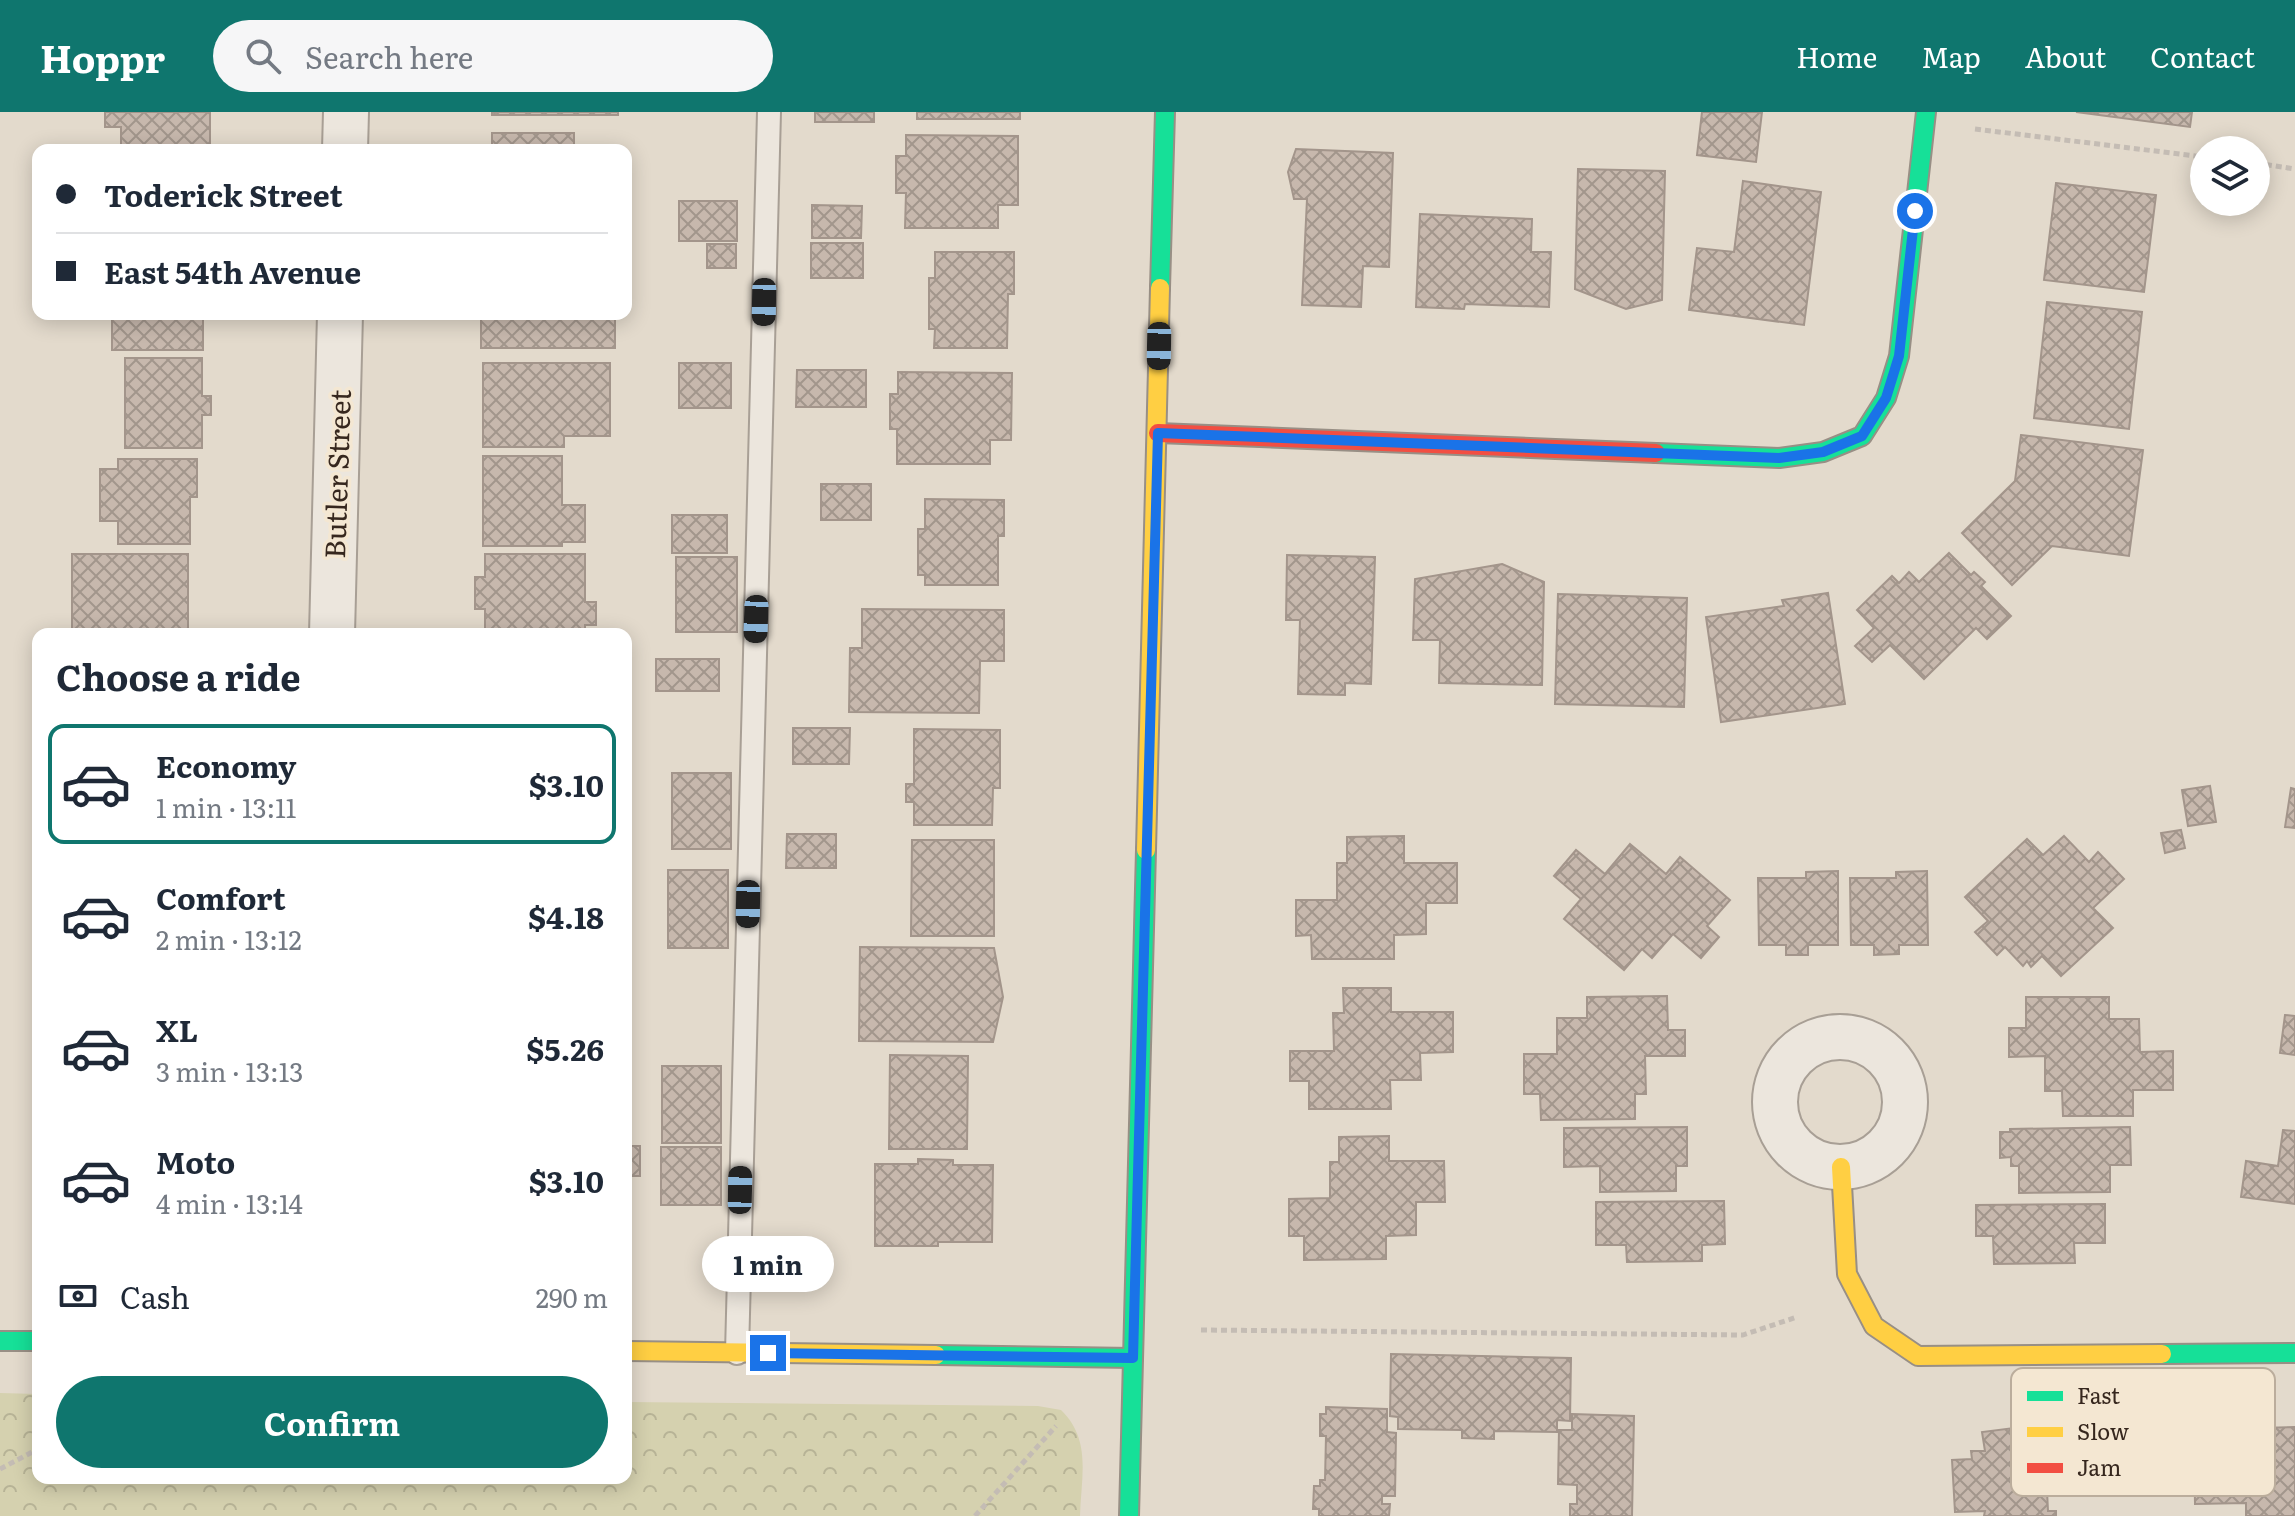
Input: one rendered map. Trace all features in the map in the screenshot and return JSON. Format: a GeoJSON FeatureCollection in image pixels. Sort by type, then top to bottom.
{"type":"FeatureCollection","features":[{"type":"Feature","properties":{"kind":"street"},"geometry":{"type":"LineString","coordinates":[[345,144],[346,112]]}},
{"type":"Feature","properties":{"kind":"street"},"geometry":{"type":"LineString","coordinates":[[1129,1516],[1165,112]]}},
{"type":"Feature","properties":{"kind":"street"},"geometry":{"type":"LineString","coordinates":[[1158,433],[1779,458],[1823,452],[1862,436],[1886,398],[1899,356],[1925,118]]}},
{"type":"Feature","properties":{"kind":"street","name":"Butler Street"},"geometry":{"type":"LineString","coordinates":[[332,628],[340,320]]}},
{"type":"Feature","properties":{"kind":"street"},"geometry":{"type":"LineString","coordinates":[[1841,1167],[1847,1274],[1874,1326],[1918,1356],[2295,1353]]}},
{"type":"Feature","properties":{"kind":"street"},"geometry":{"type":"LineString","coordinates":[[0,1341],[32,1341]]}},
{"type":"Feature","properties":{"kind":"street"},"geometry":{"type":"LineString","coordinates":[[632,1351],[1133,1358]]}},
{"type":"Feature","properties":{"kind":"lane"},"geometry":{"type":"LineString","coordinates":[[737,1353],[769,112]]}},
{"type":"Feature","properties":{"kind":"path"},"geometry":{"type":"LineString","coordinates":[[1925,118],[2190,155]]}},
{"type":"Feature","properties":{"kind":"path"},"geometry":{"type":"LineString","coordinates":[[2270,165],[2295,169]]}},
{"type":"Feature","properties":{"kind":"path"},"geometry":{"type":"LineString","coordinates":[[1201,1330],[1743,1335],[1797,1317]]}},
{"type":"Feature","properties":{"kind":"path"},"geometry":{"type":"LineString","coordinates":[[975,1516],[1056,1426]]}},
{"type":"Feature","properties":{"kind":"path"},"geometry":{"type":"LineString","coordinates":[[0,1469],[32,1452]]}},
{"type":"Feature","properties":{"kind":"green space"},"geometry":{"type":"Polygon","coordinates":[[[0,1393],[32,1394],[32,1484],[632,1484],[632,1402],[1038,1406],[1061,1410],[1071,1422],[1081,1446],[1083,1473],[1080,1516],[0,1516],[0,1393]]]}},
{"type":"Feature","properties":{"kind":"building"},"geometry":{"type":"Polygon","coordinates":[[[105,112],[210,112],[210,144],[121,144],[121,127],[105,127],[105,112]]]}},
{"type":"Feature","properties":{"kind":"building"},"geometry":{"type":"Polygon","coordinates":[[[492,112],[618,112],[618,115],[492,115],[492,112]]]}},
{"type":"Feature","properties":{"kind":"building"},"geometry":{"type":"Polygon","coordinates":[[[815,112],[874,112],[874,122],[815,122],[815,112]]]}},
{"type":"Feature","properties":{"kind":"building"},"geometry":{"type":"Polygon","coordinates":[[[917,112],[1020,112],[1020,119],[917,119],[917,112]]]}},
{"type":"Feature","properties":{"kind":"building"},"geometry":{"type":"Polygon","coordinates":[[[1702,112],[1762,112],[1756,162],[1697,155],[1702,112]]]}},
{"type":"Feature","properties":{"kind":"building"},"geometry":{"type":"Polygon","coordinates":[[[2076,112],[2192,112],[2190,127],[2076,112]]]}},
{"type":"Feature","properties":{"kind":"building"},"geometry":{"type":"Polygon","coordinates":[[[492,133],[574,133],[574,144],[492,144],[492,133]]]}},
{"type":"Feature","properties":{"kind":"building"},"geometry":{"type":"Polygon","coordinates":[[[906,135],[1018,136],[1018,205],[998,205],[998,228],[905,228],[906,193],[896,193],[896,156],[906,156],[906,135]]]}},
{"type":"Feature","properties":{"kind":"building"},"geometry":{"type":"Polygon","coordinates":[[[1296,149],[1393,153],[1389,267],[1363,266],[1361,307],[1302,305],[1307,199],[1294,199],[1288,172],[1296,149]]]}},
{"type":"Feature","properties":{"kind":"building"},"geometry":{"type":"Polygon","coordinates":[[[1578,169],[1665,171],[1662,300],[1626,309],[1575,289],[1578,169]]]}},
{"type":"Feature","properties":{"kind":"building"},"geometry":{"type":"Polygon","coordinates":[[[1743,181],[1821,192],[1804,325],[1689,310],[1697,248],[1734,252],[1743,181]]]}},
{"type":"Feature","properties":{"kind":"building"},"geometry":{"type":"Polygon","coordinates":[[[2056,183],[2156,195],[2144,292],[2044,280],[2056,183]]]}},
{"type":"Feature","properties":{"kind":"building"},"geometry":{"type":"Polygon","coordinates":[[[679,201],[737,201],[737,241],[679,241],[679,201]]]}},
{"type":"Feature","properties":{"kind":"building"},"geometry":{"type":"Polygon","coordinates":[[[812,205],[862,206],[861,238],[812,238],[812,205]]]}},
{"type":"Feature","properties":{"kind":"building"},"geometry":{"type":"Polygon","coordinates":[[[1420,214],[1532,219],[1531,252],[1551,252],[1549,307],[1465,304],[1464,309],[1416,307],[1420,214]]]}},
{"type":"Feature","properties":{"kind":"building"},"geometry":{"type":"Polygon","coordinates":[[[811,243],[863,243],[863,278],[811,278],[811,243]]]}},
{"type":"Feature","properties":{"kind":"building"},"geometry":{"type":"Polygon","coordinates":[[[707,244],[736,244],[736,268],[707,268],[707,244]]]}},
{"type":"Feature","properties":{"kind":"building"},"geometry":{"type":"Polygon","coordinates":[[[935,252],[1014,252],[1014,294],[1008,294],[1007,348],[934,348],[935,329],[929,329],[929,278],[935,278],[935,252]]]}},
{"type":"Feature","properties":{"kind":"building"},"geometry":{"type":"Polygon","coordinates":[[[2047,302],[2142,312],[2129,429],[2034,418],[2047,302]]]}},
{"type":"Feature","properties":{"kind":"building"},"geometry":{"type":"Polygon","coordinates":[[[112,320],[203,320],[203,350],[112,350],[112,320]]]}},
{"type":"Feature","properties":{"kind":"building"},"geometry":{"type":"Polygon","coordinates":[[[481,320],[615,320],[615,348],[481,348],[481,320]]]}},
{"type":"Feature","properties":{"kind":"building"},"geometry":{"type":"Polygon","coordinates":[[[125,358],[202,358],[202,396],[211,396],[211,415],[202,415],[202,448],[125,448],[125,358]]]}},
{"type":"Feature","properties":{"kind":"building"},"geometry":{"type":"Polygon","coordinates":[[[483,363],[610,363],[610,436],[564,436],[564,447],[483,447],[483,363]]]}},
{"type":"Feature","properties":{"kind":"building"},"geometry":{"type":"Polygon","coordinates":[[[679,363],[731,363],[731,408],[679,408],[679,363]]]}},
{"type":"Feature","properties":{"kind":"building"},"geometry":{"type":"Polygon","coordinates":[[[797,370],[866,370],[866,407],[796,407],[797,370]]]}},
{"type":"Feature","properties":{"kind":"building"},"geometry":{"type":"Polygon","coordinates":[[[898,372],[1012,373],[1011,440],[990,440],[990,464],[897,464],[897,429],[890,429],[890,394],[898,394],[898,372]]]}},
{"type":"Feature","properties":{"kind":"building"},"geometry":{"type":"Polygon","coordinates":[[[2021,435],[2143,450],[2129,556],[2052,546],[2012,585],[1962,533],[2015,481],[2021,435]]]}},
{"type":"Feature","properties":{"kind":"building"},"geometry":{"type":"Polygon","coordinates":[[[483,456],[562,456],[562,505],[585,505],[585,542],[562,542],[562,546],[483,546],[483,456]]]}},
{"type":"Feature","properties":{"kind":"building"},"geometry":{"type":"Polygon","coordinates":[[[118,459],[197,459],[197,497],[190,497],[190,544],[118,544],[118,521],[100,521],[100,469],[118,469],[118,459]]]}},
{"type":"Feature","properties":{"kind":"building"},"geometry":{"type":"Polygon","coordinates":[[[821,484],[871,484],[871,520],[821,520],[821,484]]]}},
{"type":"Feature","properties":{"kind":"building"},"geometry":{"type":"Polygon","coordinates":[[[925,499],[1004,500],[1004,536],[998,536],[998,585],[925,585],[925,575],[918,575],[918,529],[925,529],[925,499]]]}},
{"type":"Feature","properties":{"kind":"building"},"geometry":{"type":"Polygon","coordinates":[[[672,515],[727,515],[727,553],[672,553],[672,515]]]}},
{"type":"Feature","properties":{"kind":"building"},"geometry":{"type":"Polygon","coordinates":[[[1949,553],[1971,575],[1974,572],[1985,582],[1981,586],[2011,616],[1987,639],[1976,628],[1924,679],[1890,645],[1872,662],[1855,646],[1874,628],[1857,610],[1892,576],[1899,583],[1909,572],[1919,582],[1949,553]]]}},
{"type":"Feature","properties":{"kind":"building"},"geometry":{"type":"Polygon","coordinates":[[[72,554],[188,554],[188,628],[72,628],[72,554]]]}},
{"type":"Feature","properties":{"kind":"building"},"geometry":{"type":"Polygon","coordinates":[[[485,554],[585,554],[585,602],[596,602],[596,625],[585,625],[585,628],[485,628],[485,609],[475,609],[475,577],[485,577],[485,554]]]}},
{"type":"Feature","properties":{"kind":"building"},"geometry":{"type":"Polygon","coordinates":[[[1287,555],[1375,557],[1371,684],[1345,683],[1345,695],[1298,694],[1300,620],[1286,620],[1287,555]]]}},
{"type":"Feature","properties":{"kind":"building"},"geometry":{"type":"Polygon","coordinates":[[[676,557],[737,557],[737,632],[676,632],[676,557]]]}},
{"type":"Feature","properties":{"kind":"building"},"geometry":{"type":"Polygon","coordinates":[[[1502,564],[1544,582],[1542,685],[1439,683],[1440,640],[1413,640],[1415,579],[1502,564]]]}},
{"type":"Feature","properties":{"kind":"building"},"geometry":{"type":"Polygon","coordinates":[[[1828,593],[1845,704],[1721,722],[1706,617],[1784,606],[1782,600],[1828,593]]]}},
{"type":"Feature","properties":{"kind":"building"},"geometry":{"type":"Polygon","coordinates":[[[1558,594],[1687,598],[1684,707],[1555,704],[1558,594]]]}},
{"type":"Feature","properties":{"kind":"building"},"geometry":{"type":"Polygon","coordinates":[[[862,609],[1004,610],[1004,661],[980,661],[979,713],[849,712],[850,648],[862,648],[862,609]]]}},
{"type":"Feature","properties":{"kind":"building"},"geometry":{"type":"Polygon","coordinates":[[[656,659],[719,659],[719,691],[656,691],[656,659]]]}},
{"type":"Feature","properties":{"kind":"building"},"geometry":{"type":"Polygon","coordinates":[[[793,728],[850,728],[849,764],[793,764],[793,728]]]}},
{"type":"Feature","properties":{"kind":"building"},"geometry":{"type":"Polygon","coordinates":[[[914,729],[1000,730],[1000,788],[993,788],[992,825],[914,825],[914,802],[906,802],[906,784],[914,784],[914,729]]]}},
{"type":"Feature","properties":{"kind":"building"},"geometry":{"type":"Polygon","coordinates":[[[672,773],[731,773],[731,849],[672,849],[672,773]]]}},
{"type":"Feature","properties":{"kind":"building"},"geometry":{"type":"Polygon","coordinates":[[[2210,786],[2216,822],[2188,826],[2182,790],[2210,786]]]}},
{"type":"Feature","properties":{"kind":"building"},"geometry":{"type":"Polygon","coordinates":[[[2291,788],[2295,789],[2295,828],[2285,827],[2291,788]]]}},
{"type":"Feature","properties":{"kind":"building"},"geometry":{"type":"Polygon","coordinates":[[[2181,830],[2185,848],[2165,853],[2161,833],[2181,830]]]}},
{"type":"Feature","properties":{"kind":"building"},"geometry":{"type":"Polygon","coordinates":[[[787,834],[836,834],[836,868],[786,868],[787,834]]]}},
{"type":"Feature","properties":{"kind":"building"},"geometry":{"type":"Polygon","coordinates":[[[1404,836],[1404,863],[1457,863],[1457,903],[1426,903],[1426,934],[1394,935],[1394,959],[1312,959],[1311,935],[1296,936],[1296,900],[1337,900],[1337,863],[1347,863],[1347,837],[1404,836]]]}},
{"type":"Feature","properties":{"kind":"building"},"geometry":{"type":"Polygon","coordinates":[[[2064,836],[2089,862],[2098,852],[2124,879],[2093,908],[2113,928],[2061,976],[2042,956],[2031,967],[2027,961],[2023,966],[2005,947],[1997,955],[1975,932],[1988,921],[1965,897],[2027,839],[2043,855],[2064,836]]]}},
{"type":"Feature","properties":{"kind":"building"},"geometry":{"type":"Polygon","coordinates":[[[912,840],[994,840],[994,936],[911,936],[912,840]]]}},
{"type":"Feature","properties":{"kind":"building"},"geometry":{"type":"Polygon","coordinates":[[[1630,844],[1666,874],[1680,857],[1730,900],[1707,926],[1719,937],[1701,958],[1673,934],[1652,958],[1642,949],[1624,970],[1564,919],[1581,899],[1554,876],[1576,850],[1605,874],[1630,844]]]}},
{"type":"Feature","properties":{"kind":"building"},"geometry":{"type":"Polygon","coordinates":[[[668,870],[728,870],[728,948],[668,948],[668,870]]]}},
{"type":"Feature","properties":{"kind":"building"},"geometry":{"type":"Polygon","coordinates":[[[1838,871],[1838,945],[1808,945],[1808,955],[1786,955],[1786,945],[1759,945],[1758,878],[1806,878],[1806,872],[1838,871]]]}},
{"type":"Feature","properties":{"kind":"building"},"geometry":{"type":"Polygon","coordinates":[[[1927,871],[1928,945],[1899,945],[1899,954],[1874,955],[1874,945],[1851,945],[1850,878],[1896,878],[1896,872],[1927,871]]]}},
{"type":"Feature","properties":{"kind":"building"},"geometry":{"type":"Polygon","coordinates":[[[860,947],[994,948],[1003,997],[993,1042],[859,1041],[860,947]]]}},
{"type":"Feature","properties":{"kind":"building"},"geometry":{"type":"Polygon","coordinates":[[[1343,988],[1391,988],[1391,1012],[1453,1012],[1453,1052],[1420,1053],[1421,1080],[1390,1080],[1391,1109],[1309,1109],[1309,1081],[1290,1081],[1290,1051],[1334,1051],[1333,1013],[1344,1013],[1343,988]]]}},
{"type":"Feature","properties":{"kind":"building"},"geometry":{"type":"Polygon","coordinates":[[[1667,996],[1668,1030],[1685,1030],[1685,1056],[1645,1056],[1646,1094],[1635,1094],[1635,1119],[1541,1120],[1540,1094],[1524,1094],[1524,1054],[1557,1054],[1557,1018],[1587,1018],[1587,997],[1667,996]]]}},
{"type":"Feature","properties":{"kind":"building"},"geometry":{"type":"Polygon","coordinates":[[[2026,997],[2109,997],[2109,1019],[2139,1019],[2140,1052],[2173,1051],[2173,1090],[2133,1090],[2133,1116],[2063,1116],[2062,1091],[2045,1091],[2045,1056],[2009,1057],[2009,1028],[2026,1028],[2026,997]]]}},
{"type":"Feature","properties":{"kind":"building"},"geometry":{"type":"Polygon","coordinates":[[[2285,1015],[2295,1016],[2295,1055],[2280,1053],[2285,1015]]]}},
{"type":"Feature","properties":{"kind":"building"},"geometry":{"type":"Polygon","coordinates":[[[890,1055],[968,1056],[967,1149],[889,1149],[890,1055]]]}},
{"type":"Feature","properties":{"kind":"building"},"geometry":{"type":"Polygon","coordinates":[[[662,1066],[721,1066],[721,1143],[662,1143],[662,1066]]]}},
{"type":"Feature","properties":{"kind":"building"},"geometry":{"type":"Polygon","coordinates":[[[1687,1127],[1687,1166],[1676,1166],[1676,1191],[1600,1192],[1600,1166],[1564,1167],[1564,1128],[1687,1127]]]}},
{"type":"Feature","properties":{"kind":"building"},"geometry":{"type":"Polygon","coordinates":[[[2130,1127],[2131,1165],[2110,1165],[2110,1192],[2019,1193],[2019,1166],[2011,1166],[2011,1157],[2000,1158],[2000,1132],[2010,1132],[2010,1129],[2130,1127]]]}},
{"type":"Feature","properties":{"kind":"building"},"geometry":{"type":"Polygon","coordinates":[[[2283,1130],[2295,1131],[2295,1204],[2241,1197],[2246,1161],[2278,1166],[2283,1130]]]}},
{"type":"Feature","properties":{"kind":"building"},"geometry":{"type":"Polygon","coordinates":[[[1389,1136],[1389,1161],[1444,1161],[1445,1202],[1416,1202],[1416,1235],[1386,1236],[1386,1259],[1304,1260],[1304,1236],[1289,1236],[1289,1199],[1330,1198],[1330,1162],[1339,1162],[1339,1137],[1389,1136]]]}},
{"type":"Feature","properties":{"kind":"building"},"geometry":{"type":"Polygon","coordinates":[[[632,1146],[640,1146],[640,1176],[632,1176],[632,1146]]]}},
{"type":"Feature","properties":{"kind":"building"},"geometry":{"type":"Polygon","coordinates":[[[661,1147],[721,1147],[721,1205],[661,1205],[661,1147]]]}},
{"type":"Feature","properties":{"kind":"building"},"geometry":{"type":"Polygon","coordinates":[[[918,1159],[953,1160],[953,1165],[993,1165],[992,1242],[875,1246],[875,1164],[918,1164],[918,1159]]]}},
{"type":"Feature","properties":{"kind":"building"},"geometry":{"type":"Polygon","coordinates":[[[1724,1201],[1725,1244],[1702,1245],[1702,1261],[1627,1262],[1626,1245],[1596,1245],[1596,1202],[1724,1201]]]}},
{"type":"Feature","properties":{"kind":"building"},"geometry":{"type":"Polygon","coordinates":[[[2105,1204],[2105,1243],[2074,1243],[2075,1263],[1994,1264],[1993,1236],[1976,1236],[1976,1205],[2105,1204]]]}},
{"type":"Feature","properties":{"kind":"building"},"geometry":{"type":"Polygon","coordinates":[[[1391,1354],[1571,1358],[1570,1421],[1557,1420],[1557,1432],[1494,1431],[1494,1439],[1462,1438],[1462,1430],[1398,1429],[1398,1417],[1390,1416],[1391,1354]]]}},
{"type":"Feature","properties":{"kind":"building"},"geometry":{"type":"Polygon","coordinates":[[[1326,1407],[1387,1409],[1387,1432],[1396,1433],[1395,1496],[1382,1496],[1382,1504],[1390,1504],[1389,1516],[1319,1516],[1319,1509],[1313,1509],[1314,1486],[1320,1486],[1320,1480],[1325,1480],[1326,1436],[1320,1436],[1320,1414],[1326,1414],[1326,1407]]]}},
{"type":"Feature","properties":{"kind":"building"},"geometry":{"type":"Polygon","coordinates":[[[1572,1414],[1634,1416],[1632,1516],[1570,1516],[1570,1504],[1577,1504],[1577,1485],[1558,1484],[1559,1430],[1572,1430],[1572,1414]]]}},
{"type":"Feature","properties":{"kind":"building"},"geometry":{"type":"Polygon","coordinates":[[[2295,1427],[2295,1516],[2246,1516],[2246,1503],[2195,1504],[2195,1496],[2275,1496],[2275,1428],[2295,1427]]]}},
{"type":"Feature","properties":{"kind":"building"},"geometry":{"type":"Polygon","coordinates":[[[2011,1428],[2011,1496],[2047,1496],[2048,1511],[2056,1511],[2056,1516],[1984,1516],[1985,1511],[1955,1512],[1952,1460],[1972,1459],[1971,1451],[1985,1451],[1982,1432],[2011,1428]]]}},
{"type":"Feature","properties":{"kind":"traffic: fast"},"geometry":{"type":"LineString","coordinates":[[1160,288],[1165,112]]}},
{"type":"Feature","properties":{"kind":"traffic: fast"},"geometry":{"type":"LineString","coordinates":[[1656,453],[1779,458],[1823,452],[1862,436],[1886,398],[1899,356],[1926,112]]}},
{"type":"Feature","properties":{"kind":"traffic: fast"},"geometry":{"type":"LineString","coordinates":[[1129,1516],[1146,850]]}},
{"type":"Feature","properties":{"kind":"traffic: fast"},"geometry":{"type":"LineString","coordinates":[[0,1341],[32,1341]]}},
{"type":"Feature","properties":{"kind":"traffic: fast"},"geometry":{"type":"LineString","coordinates":[[2162,1354],[2295,1353]]}},
{"type":"Feature","properties":{"kind":"traffic: fast"},"geometry":{"type":"LineString","coordinates":[[936,1355],[1133,1358]]}},
{"type":"Feature","properties":{"kind":"traffic: slow"},"geometry":{"type":"LineString","coordinates":[[1146,850],[1160,288]]}},
{"type":"Feature","properties":{"kind":"traffic: slow"},"geometry":{"type":"LineString","coordinates":[[1841,1167],[1847,1274],[1874,1326],[1918,1356],[2162,1354]]}},
{"type":"Feature","properties":{"kind":"traffic: slow"},"geometry":{"type":"LineString","coordinates":[[632,1351],[936,1355]]}},
{"type":"Feature","properties":{"kind":"traffic: jam"},"geometry":{"type":"LineString","coordinates":[[1158,433],[1656,453]]}},
{"type":"Feature","properties":{"kind":"route"},"geometry":{"type":"LineString","coordinates":[[768,1353],[1133,1358],[1158,433],[1779,458],[1823,452],[1862,436],[1886,398],[1899,356],[1915,211]]}}]}
